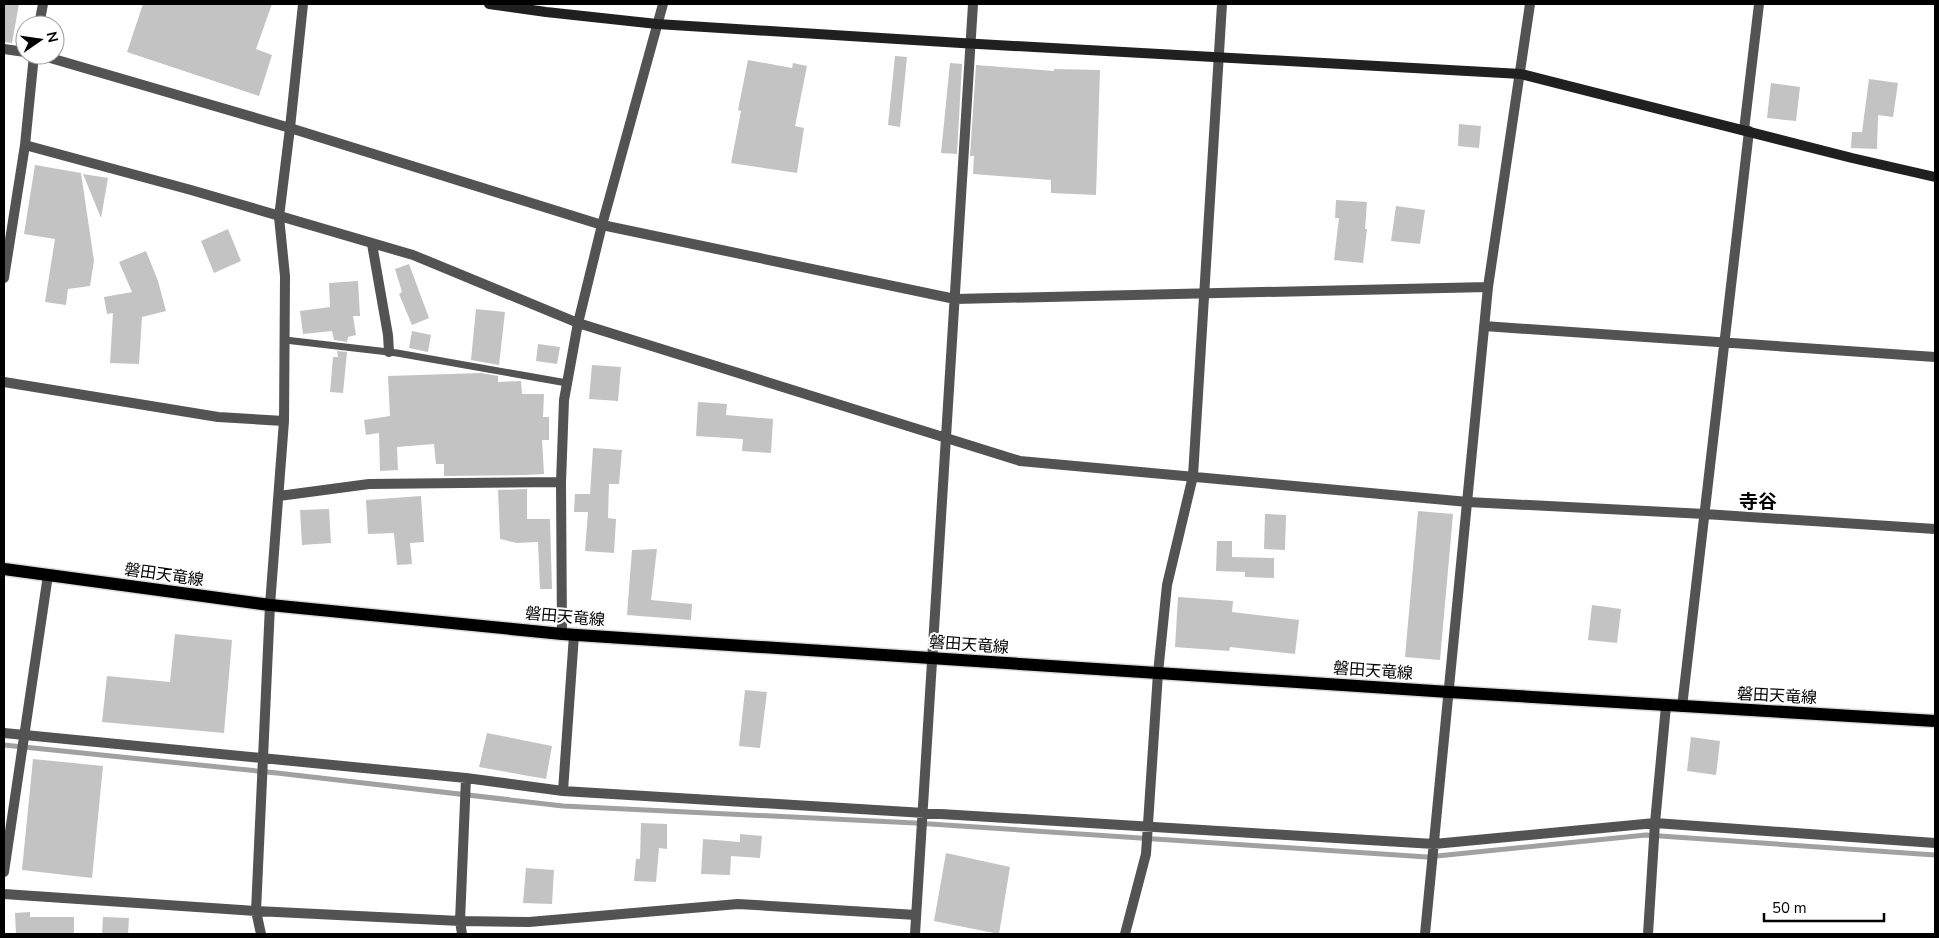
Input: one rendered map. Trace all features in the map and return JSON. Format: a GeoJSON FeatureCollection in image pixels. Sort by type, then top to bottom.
{"type":"FeatureCollection","features":[{"type":"Feature","properties":{"kind":"main road","name":"磐田天竜線"},"geometry":{"type":"LineString","coordinates":[[4,570],[270,606],[568,634],[1666,706],[1935,721]]}},
{"type":"Feature","properties":{"kind":"street"},"geometry":{"type":"LineString","coordinates":[[261,934],[256,911],[270,606],[284,421],[284,276],[279,217],[303,4]]}},
{"type":"Feature","properties":{"kind":"street"},"geometry":{"type":"LineString","coordinates":[[489,4],[657,24],[970,44],[1521,74],[1852,158],[1935,177]]}},
{"type":"Feature","properties":{"kind":"street"},"geometry":{"type":"LineString","coordinates":[[563,790],[568,634],[561,482],[564,400],[578,322],[602,225],[663,4]]}},
{"type":"Feature","properties":{"kind":"street"},"geometry":{"type":"LineString","coordinates":[[915,934],[973,4]]}},
{"type":"Feature","properties":{"kind":"street"},"geometry":{"type":"LineString","coordinates":[[1125,934],[1146,854],[1158,673],[1167,585],[1193,476],[1222,4]]}},
{"type":"Feature","properties":{"kind":"street"},"geometry":{"type":"LineString","coordinates":[[1425,934],[1488,287],[1530,4]]}},
{"type":"Feature","properties":{"kind":"street"},"geometry":{"type":"LineString","coordinates":[[1682,707],[1725,343],[1759,4]]}},
{"type":"Feature","properties":{"kind":"street"},"geometry":{"type":"LineString","coordinates":[[65,62],[290,128],[602,225],[955,298],[1488,287]]}},
{"type":"Feature","properties":{"kind":"street"},"geometry":{"type":"LineString","coordinates":[[4,278],[8,219],[25,145],[33,65]]}},
{"type":"Feature","properties":{"kind":"street"},"geometry":{"type":"LineString","coordinates":[[25,145],[191,190],[412,256],[578,322],[1020,461],[1468,502],[1705,514],[1935,529]]}},
{"type":"Feature","properties":{"kind":"street"},"geometry":{"type":"LineString","coordinates":[[372,244],[388,334],[389,352]]}},
{"type":"Feature","properties":{"kind":"street"},"geometry":{"type":"LineString","coordinates":[[1484,326],[1935,357]]}},
{"type":"Feature","properties":{"kind":"street"},"geometry":{"type":"LineString","coordinates":[[4,382],[218,417],[284,421]]}},
{"type":"Feature","properties":{"kind":"street"},"geometry":{"type":"LineString","coordinates":[[279,496],[369,484],[561,482]]}},
{"type":"Feature","properties":{"kind":"street"},"geometry":{"type":"LineString","coordinates":[[4,872],[48,576]]}},
{"type":"Feature","properties":{"kind":"street"},"geometry":{"type":"LineString","coordinates":[[1648,934],[1655,823],[1666,706]]}},
{"type":"Feature","properties":{"kind":"street"},"geometry":{"type":"LineString","coordinates":[[4,733],[466,778],[563,790],[1434,844],[1655,823],[1935,843]]}},
{"type":"Feature","properties":{"kind":"street"},"geometry":{"type":"LineString","coordinates":[[462,934],[460,921],[466,778]]}},
{"type":"Feature","properties":{"kind":"street"},"geometry":{"type":"LineString","coordinates":[[4,894],[256,911],[460,921],[528,922],[738,904],[916,915]]}},
{"type":"Feature","properties":{"kind":"lane"},"geometry":{"type":"LineString","coordinates":[[285,340],[389,352],[568,383]]}},
{"type":"Feature","properties":{"kind":"building"},"geometry":{"type":"Polygon","coordinates":[[[4,4],[19,4],[17,15],[15,15],[12,43],[4,42],[4,4]]]}},
{"type":"Feature","properties":{"kind":"building"},"geometry":{"type":"Polygon","coordinates":[[[143,4],[272,4],[256,49],[272,55],[259,96],[127,52],[143,4]]]}},
{"type":"Feature","properties":{"kind":"building"},"geometry":{"type":"Polygon","coordinates":[[[895,56],[907,57],[900,127],[888,125],[895,56]]]}},
{"type":"Feature","properties":{"kind":"building"},"geometry":{"type":"Polygon","coordinates":[[[748,60],[792,68],[793,63],[807,66],[795,126],[804,128],[797,173],[731,163],[741,111],[738,110],[748,60]]]}},
{"type":"Feature","properties":{"kind":"building"},"geometry":{"type":"Polygon","coordinates":[[[950,63],[962,64],[957,154],[941,153],[950,63]]]}},
{"type":"Feature","properties":{"kind":"building"},"geometry":{"type":"Polygon","coordinates":[[[976,65],[1054,71],[1054,69],[1100,70],[1096,195],[1051,193],[1051,180],[973,174],[974,156],[970,156],[976,65]]]}},
{"type":"Feature","properties":{"kind":"building"},"geometry":{"type":"Polygon","coordinates":[[[1869,79],[1898,83],[1893,117],[1878,115],[1877,149],[1851,148],[1852,132],[1862,132],[1869,79]]]}},
{"type":"Feature","properties":{"kind":"building"},"geometry":{"type":"Polygon","coordinates":[[[1771,83],[1800,87],[1796,121],[1767,118],[1771,83]]]}},
{"type":"Feature","properties":{"kind":"building"},"geometry":{"type":"Polygon","coordinates":[[[1459,124],[1481,126],[1479,148],[1458,146],[1459,124]]]}},
{"type":"Feature","properties":{"kind":"building"},"geometry":{"type":"Polygon","coordinates":[[[35,165],[81,173],[94,261],[90,286],[68,289],[66,305],[45,302],[55,239],[24,234],[35,165]]]}},
{"type":"Feature","properties":{"kind":"building"},"geometry":{"type":"Polygon","coordinates":[[[83,174],[108,178],[101,218],[83,174]]]}},
{"type":"Feature","properties":{"kind":"building"},"geometry":{"type":"Polygon","coordinates":[[[1336,200],[1367,202],[1365,229],[1367,229],[1363,263],[1334,260],[1339,218],[1335,218],[1336,200]]]}},
{"type":"Feature","properties":{"kind":"building"},"geometry":{"type":"Polygon","coordinates":[[[1396,206],[1425,210],[1420,244],[1391,241],[1396,206]]]}},
{"type":"Feature","properties":{"kind":"building"},"geometry":{"type":"Polygon","coordinates":[[[228,229],[241,261],[214,273],[201,241],[228,229]]]}},
{"type":"Feature","properties":{"kind":"building"},"geometry":{"type":"Polygon","coordinates":[[[146,251],[158,281],[166,311],[142,317],[139,364],[110,363],[113,313],[107,314],[104,297],[132,292],[119,262],[146,251]]]}},
{"type":"Feature","properties":{"kind":"building"},"geometry":{"type":"Polygon","coordinates":[[[409,264],[429,318],[412,325],[399,294],[402,292],[395,269],[409,264]]]}},
{"type":"Feature","properties":{"kind":"building"},"geometry":{"type":"Polygon","coordinates":[[[358,281],[360,316],[353,316],[356,335],[348,337],[347,342],[334,340],[332,331],[303,334],[300,311],[330,307],[329,283],[358,281]]]}},
{"type":"Feature","properties":{"kind":"building"},"geometry":{"type":"Polygon","coordinates":[[[476,309],[505,312],[499,365],[471,360],[476,309]]]}},
{"type":"Feature","properties":{"kind":"building"},"geometry":{"type":"Polygon","coordinates":[[[412,331],[431,335],[428,352],[409,348],[412,331]]]}},
{"type":"Feature","properties":{"kind":"building"},"geometry":{"type":"Polygon","coordinates":[[[538,344],[560,347],[557,364],[536,361],[538,344]]]}},
{"type":"Feature","properties":{"kind":"building"},"geometry":{"type":"Polygon","coordinates":[[[337,351],[347,352],[343,393],[330,392],[333,357],[338,357],[337,351]]]}},
{"type":"Feature","properties":{"kind":"building"},"geometry":{"type":"Polygon","coordinates":[[[592,365],[621,367],[618,401],[589,399],[592,365]]]}},
{"type":"Feature","properties":{"kind":"building"},"geometry":{"type":"Polygon","coordinates":[[[481,373],[498,376],[498,382],[521,381],[522,394],[544,394],[543,417],[549,417],[549,440],[542,440],[544,474],[444,476],[444,464],[436,464],[434,444],[397,447],[398,470],[380,471],[379,433],[366,435],[364,420],[390,416],[388,376],[481,373]]]}},
{"type":"Feature","properties":{"kind":"building"},"geometry":{"type":"Polygon","coordinates":[[[698,402],[727,404],[726,415],[773,419],[771,453],[742,451],[743,439],[696,436],[698,402]]]}},
{"type":"Feature","properties":{"kind":"building"},"geometry":{"type":"Polygon","coordinates":[[[593,448],[622,450],[619,484],[609,484],[608,518],[616,519],[614,553],[585,551],[588,512],[574,512],[575,494],[590,494],[593,448]]]}},
{"type":"Feature","properties":{"kind":"building"},"geometry":{"type":"Polygon","coordinates":[[[527,489],[527,519],[550,519],[552,589],[540,589],[538,542],[517,543],[500,539],[498,490],[527,489]]]}},
{"type":"Feature","properties":{"kind":"building"},"geometry":{"type":"Polygon","coordinates":[[[421,496],[424,542],[410,543],[412,564],[397,565],[394,533],[368,534],[366,500],[421,496]]]}},
{"type":"Feature","properties":{"kind":"building"},"geometry":{"type":"Polygon","coordinates":[[[329,509],[331,543],[302,545],[300,510],[329,509]]]}},
{"type":"Feature","properties":{"kind":"building"},"geometry":{"type":"Polygon","coordinates":[[[1418,511],[1453,514],[1440,660],[1405,657],[1418,511]]]}},
{"type":"Feature","properties":{"kind":"building"},"geometry":{"type":"Polygon","coordinates":[[[1265,514],[1286,515],[1285,550],[1264,549],[1265,514]]]}},
{"type":"Feature","properties":{"kind":"building"},"geometry":{"type":"Polygon","coordinates":[[[1217,541],[1232,541],[1232,557],[1274,558],[1274,578],[1245,577],[1245,572],[1216,571],[1217,541]]]}},
{"type":"Feature","properties":{"kind":"building"},"geometry":{"type":"Polygon","coordinates":[[[657,549],[651,600],[692,604],[691,620],[627,615],[632,550],[657,549]]]}},
{"type":"Feature","properties":{"kind":"building"},"geometry":{"type":"Polygon","coordinates":[[[1178,597],[1233,601],[1232,612],[1299,620],[1295,654],[1230,647],[1229,651],[1175,647],[1178,597]]]}},
{"type":"Feature","properties":{"kind":"building"},"geometry":{"type":"Polygon","coordinates":[[[1592,605],[1621,609],[1617,643],[1588,640],[1592,605]]]}},
{"type":"Feature","properties":{"kind":"building"},"geometry":{"type":"Polygon","coordinates":[[[175,634],[232,640],[224,733],[102,722],[107,676],[170,682],[175,634]]]}},
{"type":"Feature","properties":{"kind":"building"},"geometry":{"type":"Polygon","coordinates":[[[745,690],[767,692],[760,748],[739,746],[745,690]]]}},
{"type":"Feature","properties":{"kind":"building"},"geometry":{"type":"Polygon","coordinates":[[[487,733],[552,746],[546,779],[479,767],[487,733]]]}},
{"type":"Feature","properties":{"kind":"building"},"geometry":{"type":"Polygon","coordinates":[[[1691,737],[1720,741],[1716,775],[1687,771],[1691,737]]]}},
{"type":"Feature","properties":{"kind":"building"},"geometry":{"type":"Polygon","coordinates":[[[33,759],[103,766],[92,878],[22,870],[33,759]]]}},
{"type":"Feature","properties":{"kind":"building"},"geometry":{"type":"Polygon","coordinates":[[[641,823],[667,824],[667,849],[659,848],[656,882],[634,881],[636,859],[640,859],[641,823]]]}},
{"type":"Feature","properties":{"kind":"building"},"geometry":{"type":"Polygon","coordinates":[[[740,834],[762,836],[760,858],[731,856],[730,875],[701,874],[703,839],[740,842],[740,834]]]}},
{"type":"Feature","properties":{"kind":"building"},"geometry":{"type":"Polygon","coordinates":[[[946,853],[1010,867],[999,934],[934,921],[946,853]]]}},
{"type":"Feature","properties":{"kind":"building"},"geometry":{"type":"Polygon","coordinates":[[[526,868],[554,870],[552,904],[523,903],[526,868]]]}},
{"type":"Feature","properties":{"kind":"building"},"geometry":{"type":"Polygon","coordinates":[[[30,912],[30,917],[74,917],[74,934],[16,934],[15,913],[30,912]]]}},
{"type":"Feature","properties":{"kind":"building"},"geometry":{"type":"Polygon","coordinates":[[[103,917],[129,918],[128,934],[102,934],[103,917]]]}},
{"type":"Feature","properties":{"kind":"waterway"},"geometry":{"type":"LineString","coordinates":[[4,745],[277,773],[563,806],[915,823],[1427,857],[1646,835],[1935,855]]}},
{"type":"Feature","properties":{"kind":"district","name":"寺谷"},"geometry":{"type":"Point","coordinates":[1758,502]}}]}
